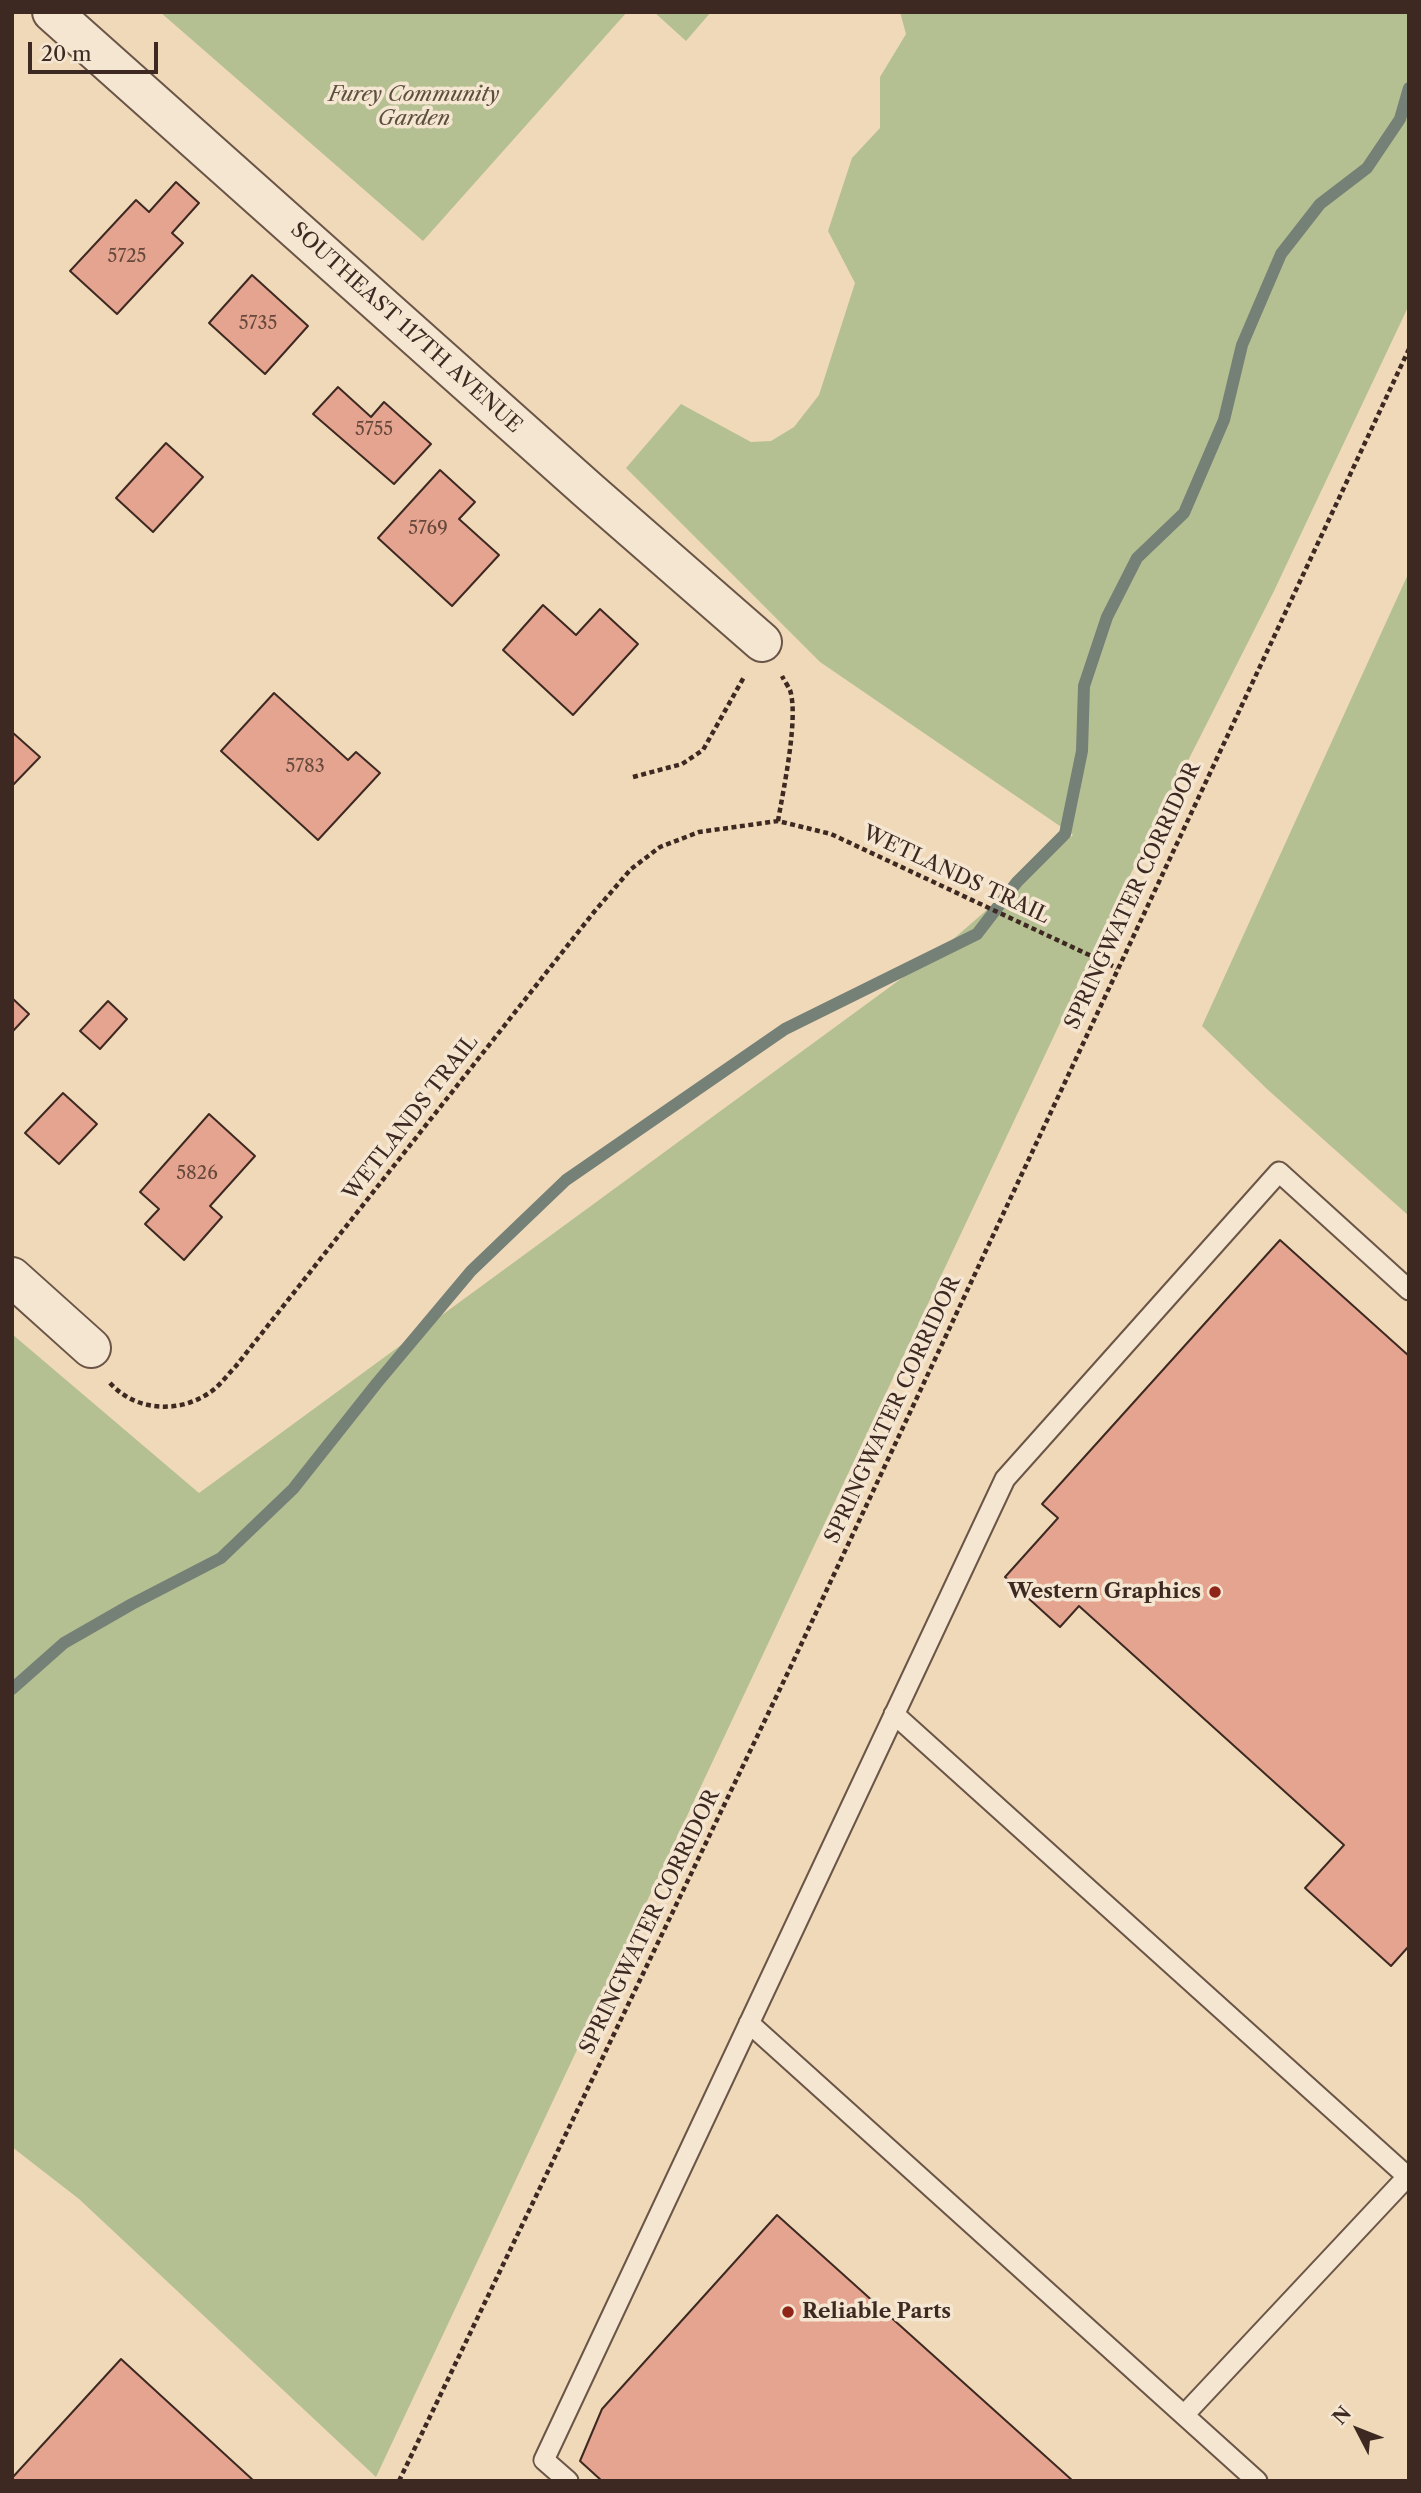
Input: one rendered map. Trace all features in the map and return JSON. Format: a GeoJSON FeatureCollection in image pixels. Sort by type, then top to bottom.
{"type":"FeatureCollection","features":[{"type":"Feature","properties":{"kind":"street","name":"SOUTHEAST 117TH AVENUE"},"geometry":{"type":"LineString","coordinates":[[52,12],[762,642]]}},
{"type":"Feature","properties":{"kind":"street"},"geometry":{"type":"LineString","coordinates":[[12,1277],[91,1348]]}},
{"type":"Feature","properties":{"kind":"lane"},"geometry":{"type":"LineString","coordinates":[[568,2481],[544,2459],[1005,1479],[1279,1172],[1409,1290]]}},
{"type":"Feature","properties":{"kind":"lane"},"geometry":{"type":"LineString","coordinates":[[894,1714],[1408,2177],[1184,2415]]}},
{"type":"Feature","properties":{"kind":"lane"},"geometry":{"type":"LineString","coordinates":[[749,2023],[1257,2481]]}},
{"type":"Feature","properties":{"kind":"path","name":"SPRINGWATER CORRIDOR"},"geometry":{"type":"LineString","coordinates":[[399,2481],[791,1666],[1409,349]]}},
{"type":"Feature","properties":{"kind":"path"},"geometry":{"type":"LineString","coordinates":[[633,777],[682,764],[703,750],[762,642]]}},
{"type":"Feature","properties":{"kind":"path"},"geometry":{"type":"LineString","coordinates":[[762,642],[790,691],[789,760],[778,821]]}},
{"type":"Feature","properties":{"kind":"path","name":"WETLANDS TRAIL"},"geometry":{"type":"LineString","coordinates":[[91,1348],[111,1385],[145,1405],[166,1408],[186,1404],[210,1393],[236,1366],[594,912],[631,869],[660,847],[699,832],[732,825],[778,821],[831,834],[1117,968]]}},
{"type":"Feature","properties":{"kind":"green space","name":"Furey Community Garden"},"geometry":{"type":"Polygon","coordinates":[[[160,12],[627,12],[423,241],[160,12]]]}},
{"type":"Feature","properties":{"kind":"green space"},"geometry":{"type":"Polygon","coordinates":[[[654,12],[711,12],[686,41],[654,12]]]}},
{"type":"Feature","properties":{"kind":"green space"},"geometry":{"type":"Polygon","coordinates":[[[900,12],[1409,12],[1409,305],[1274,591],[1125,885],[376,2477],[79,2199],[12,2147],[12,1334],[199,1493],[943,948],[1073,835],[820,662],[626,468],[681,404],[751,442],[771,441],[794,427],[819,395],[855,283],[828,231],[852,158],[880,128],[880,77],[906,34],[900,12]]]}},
{"type":"Feature","properties":{"kind":"green space"},"geometry":{"type":"Polygon","coordinates":[[[1409,572],[1409,1216],[1267,1089],[1202,1026],[1409,572]]]}},
{"type":"Feature","properties":{"kind":"building"},"geometry":{"type":"Polygon","coordinates":[[[176,182],[199,203],[172,233],[183,243],[117,314],[70,271],[136,200],[149,212],[176,182]]]}},
{"type":"Feature","properties":{"kind":"building"},"geometry":{"type":"Polygon","coordinates":[[[252,275],[308,326],[265,374],[209,323],[252,275]]]}},
{"type":"Feature","properties":{"kind":"building"},"geometry":{"type":"Polygon","coordinates":[[[338,387],[371,417],[384,402],[431,444],[394,484],[313,414],[338,387]]]}},
{"type":"Feature","properties":{"kind":"building"},"geometry":{"type":"Polygon","coordinates":[[[166,443],[203,477],[153,532],[116,498],[166,443]]]}},
{"type":"Feature","properties":{"kind":"building"},"geometry":{"type":"Polygon","coordinates":[[[440,470],[475,502],[459,519],[499,555],[452,606],[378,538],[440,470]]]}},
{"type":"Feature","properties":{"kind":"building"},"geometry":{"type":"Polygon","coordinates":[[[543,605],[576,635],[600,609],[638,644],[573,715],[503,650],[543,605]]]}},
{"type":"Feature","properties":{"kind":"building"},"geometry":{"type":"Polygon","coordinates":[[[274,693],[348,760],[356,752],[380,773],[318,840],[221,751],[274,693]]]}},
{"type":"Feature","properties":{"kind":"building"},"geometry":{"type":"Polygon","coordinates":[[[12,732],[40,757],[12,786],[12,732]]]}},
{"type":"Feature","properties":{"kind":"building"},"geometry":{"type":"Polygon","coordinates":[[[12,998],[29,1014],[12,1032],[12,998]]]}},
{"type":"Feature","properties":{"kind":"building"},"geometry":{"type":"Polygon","coordinates":[[[108,1001],[127,1019],[100,1049],[80,1031],[108,1001]]]}},
{"type":"Feature","properties":{"kind":"building"},"geometry":{"type":"Polygon","coordinates":[[[63,1093],[97,1124],[59,1164],[25,1133],[63,1093]]]}},
{"type":"Feature","properties":{"kind":"building"},"geometry":{"type":"Polygon","coordinates":[[[209,1114],[255,1156],[210,1206],[222,1217],[184,1260],[145,1224],[159,1209],[140,1192],[209,1114]]]}},
{"type":"Feature","properties":{"kind":"building","name":"Western Graphics"},"geometry":{"type":"Polygon","coordinates":[[[1280,1240],[1409,1356],[1409,1946],[1391,1966],[1305,1888],[1344,1845],[1079,1606],[1060,1627],[1005,1577],[1058,1518],[1042,1504],[1280,1240]]]}},
{"type":"Feature","properties":{"kind":"building","name":"Reliable Parts"},"geometry":{"type":"Polygon","coordinates":[[[777,2215],[1073,2481],[602,2481],[580,2461],[602,2409],[777,2215]]]}},
{"type":"Feature","properties":{"kind":"building"},"geometry":{"type":"Polygon","coordinates":[[[121,2359],[254,2481],[12,2481],[121,2359]]]}},
{"type":"Feature","properties":{"kind":"waterway"},"geometry":{"type":"LineString","coordinates":[[12,1689],[64,1643],[221,1558],[293,1489],[471,1271],[566,1180],[785,1029],[977,934],[1017,882],[1065,834],[1082,751],[1084,686],[1107,617],[1137,558],[1184,513],[1224,420],[1242,345],[1281,254],[1320,204],[1367,168],[1400,119],[1409,88]]}},
{"type":"Feature","properties":{"kind":"place","name":"Western Graphics"},"geometry":{"type":"Point","coordinates":[1215,1592]}},
{"type":"Feature","properties":{"kind":"place","name":"Reliable Parts"},"geometry":{"type":"Point","coordinates":[788,2312]}}]}
